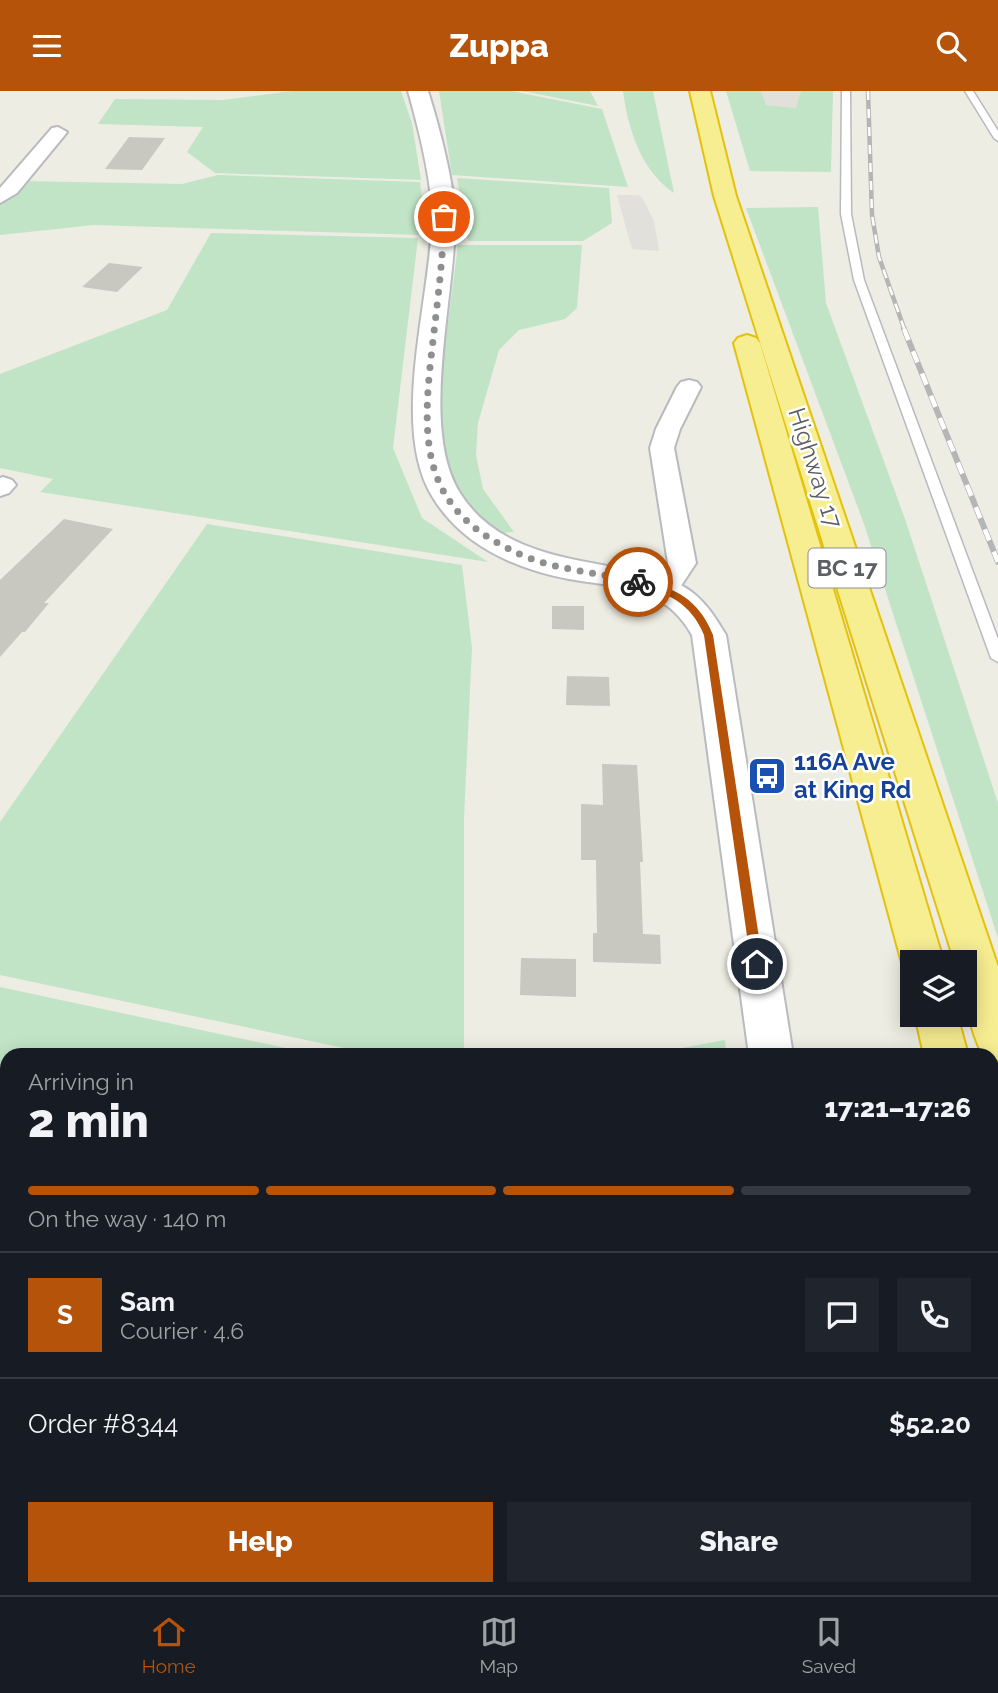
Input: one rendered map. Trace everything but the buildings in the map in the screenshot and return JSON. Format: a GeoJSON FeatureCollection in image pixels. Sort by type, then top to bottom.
{"type":"FeatureCollection","features":[{"type":"Feature","properties":{"kind":"highway","name":"Highway 17"},"geometry":{"type":"LineString","coordinates":[[681,91],[704,197],[785,471],[919,950]]}},
{"type":"Feature","properties":{"kind":"highway","name":"Highway 17"},"geometry":{"type":"LineString","coordinates":[[700,91],[725,196],[980,978],[998,1043]]}},
{"type":"Feature","properties":{"kind":"highway"},"geometry":{"type":"LineString","coordinates":[[939,1027],[944,1048]]}},
{"type":"Feature","properties":{"kind":"street"},"geometry":{"type":"LineString","coordinates":[[418,91],[429,127],[444,217],[425,423],[432,468],[438,483],[459,513],[479,531],[513,551],[547,564],[665,589],[685,601],[701,616],[709,635],[770,1048]]}},
{"type":"Feature","properties":{"kind":"street"},"geometry":{"type":"LineString","coordinates":[[0,197],[10,189],[58,132]]}},
{"type":"Feature","properties":{"kind":"street"},"geometry":{"type":"LineString","coordinates":[[665,589],[682,563],[662,448],[668,429],[689,387]]}},
{"type":"Feature","properties":{"kind":"lane"},"geometry":{"type":"LineString","coordinates":[[846,91],[846,214],[859,280],[998,658]]}},
{"type":"Feature","properties":{"kind":"lane"},"geometry":{"type":"LineString","coordinates":[[969,91],[998,138]]}},
{"type":"Feature","properties":{"kind":"shaded area"},"geometry":{"type":"Polygon","coordinates":[[[761,91],[801,91],[797,108],[765,105],[761,91]]]}},
{"type":"Feature","properties":{"kind":"shaded area"},"geometry":{"type":"Polygon","coordinates":[[[617,195],[639,195],[644,201],[654,221],[659,251],[632,249],[617,195]]]}},
{"type":"Feature","properties":{"kind":"green space"},"geometry":{"type":"Polygon","coordinates":[[[292,91],[401,91],[412,123],[421,180],[215,173],[187,152],[203,127],[98,124],[115,99],[223,100],[292,91]]]}},
{"type":"Feature","properties":{"kind":"green space"},"geometry":{"type":"Polygon","coordinates":[[[439,91],[511,91],[602,109],[628,187],[452,175],[439,91]]]}},
{"type":"Feature","properties":{"kind":"green space"},"geometry":{"type":"Polygon","coordinates":[[[522,91],[590,91],[598,106],[522,91]]]}},
{"type":"Feature","properties":{"kind":"green space"},"geometry":{"type":"Polygon","coordinates":[[[623,91],[653,91],[674,193],[653,173],[638,148],[628,120],[623,91]]]}},
{"type":"Feature","properties":{"kind":"green space"},"geometry":{"type":"Polygon","coordinates":[[[726,91],[761,91],[766,105],[796,108],[801,91],[833,91],[831,172],[750,171],[726,91]]]}},
{"type":"Feature","properties":{"kind":"green space"},"geometry":{"type":"Polygon","coordinates":[[[218,175],[420,182],[424,214],[421,235],[94,225],[0,235],[0,203],[23,181],[182,184],[218,175]]]}},
{"type":"Feature","properties":{"kind":"green space"},"geometry":{"type":"Polygon","coordinates":[[[457,178],[609,188],[612,223],[583,241],[468,241],[457,178]]]}},
{"type":"Feature","properties":{"kind":"green space"},"geometry":{"type":"Polygon","coordinates":[[[818,207],[826,303],[905,519],[998,803],[998,938],[864,524],[746,208],[818,207]]]}},
{"type":"Feature","properties":{"kind":"green space"},"geometry":{"type":"Polygon","coordinates":[[[211,233],[418,238],[393,448],[422,518],[488,562],[40,492],[53,479],[0,468],[0,374],[167,310],[211,233]]]}},
{"type":"Feature","properties":{"kind":"green space"},"geometry":{"type":"Polygon","coordinates":[[[458,245],[582,245],[577,308],[565,319],[519,330],[499,350],[478,423],[476,455],[483,489],[514,532],[498,533],[460,496],[440,450],[441,378],[458,245]]]}},
{"type":"Feature","properties":{"kind":"green space"},"geometry":{"type":"Polygon","coordinates":[[[207,524],[462,565],[472,648],[464,818],[464,1048],[344,1048],[0,975],[0,822],[207,524]]]}},
{"type":"Feature","properties":{"kind":"green space"},"geometry":{"type":"Polygon","coordinates":[[[0,987],[285,1048],[0,1048],[0,987]]]}},
{"type":"Feature","properties":{"kind":"green space"},"geometry":{"type":"Polygon","coordinates":[[[725,1040],[726,1048],[682,1048],[725,1040]]]}},
{"type":"Feature","properties":{"kind":"railway"},"geometry":{"type":"LineString","coordinates":[[868,91],[872,215],[879,257],[905,331]]}},
{"type":"Feature","properties":{"kind":"railway"},"geometry":{"type":"LineString","coordinates":[[904,329],[998,562]]}},
{"type":"Feature","properties":{"kind":"way so far"},"geometry":{"type":"LineString","coordinates":[[444,217],[425,423],[432,468],[438,483],[459,513],[479,531],[513,551],[547,564],[638,582]]}},
{"type":"Feature","properties":{"kind":"place","name":"116A Ave at King Rd"},"geometry":{"type":"Point","coordinates":[767,776]}},
{"type":"Feature","properties":{"kind":"route"},"geometry":{"type":"LineString","coordinates":[[638,582],[665,589],[685,601],[701,616],[709,635],[757,964]]}}]}
